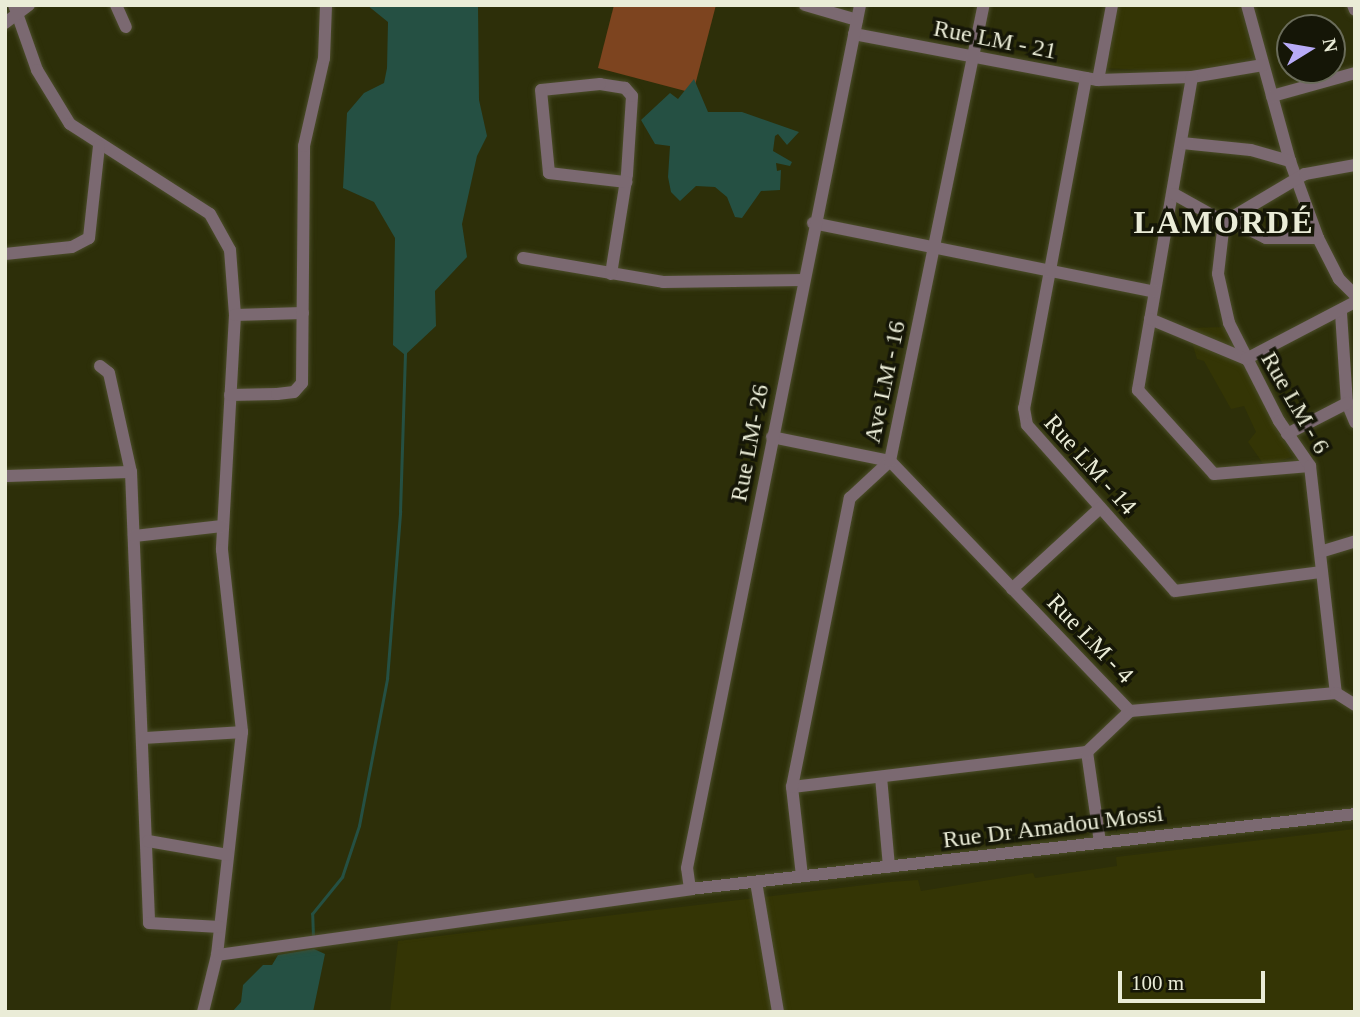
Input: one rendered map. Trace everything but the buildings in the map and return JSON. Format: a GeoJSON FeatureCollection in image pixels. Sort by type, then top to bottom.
{"type":"FeatureCollection","features":[{"type":"Feature","properties":{"kind":"street"},"geometry":{"type":"LineString","coordinates":[[29,5],[11,15],[50,96],[70,124],[99,146],[211,214],[230,250],[235,315],[222,526],[243,732],[217,955],[204,1012]]}},
{"type":"Feature","properties":{"kind":"street"},"geometry":{"type":"LineString","coordinates":[[116,5],[126,27]]}},
{"type":"Feature","properties":{"kind":"street"},"geometry":{"type":"LineString","coordinates":[[230,395],[277,394],[299,388],[306,369],[303,313],[304,146],[324,58],[326,5]]}},
{"type":"Feature","properties":{"kind":"street"},"geometry":{"type":"LineString","coordinates":[[805,5],[857,20]]}},
{"type":"Feature","properties":{"kind":"street","name":"Rue LM- 26"},"geometry":{"type":"LineString","coordinates":[[690,889],[687,868],[813,223],[860,5]]}},
{"type":"Feature","properties":{"kind":"street","name":"Ave LM - 16"},"geometry":{"type":"LineString","coordinates":[[802,876],[792,787],[850,498],[890,461],[984,5]]}},
{"type":"Feature","properties":{"kind":"street","name":"Rue LM - 14"},"geometry":{"type":"LineString","coordinates":[[1112,5],[1092,79],[1050,271],[1025,421],[1175,591],[1322,572]]}},
{"type":"Feature","properties":{"kind":"street"},"geometry":{"type":"LineString","coordinates":[[1247,5],[1296,180],[1318,238],[1339,279],[1355,295]]}},
{"type":"Feature","properties":{"kind":"street","name":"Rue LM - 21"},"geometry":{"type":"LineString","coordinates":[[854,34],[1092,79],[1192,77],[1263,65]]}},
{"type":"Feature","properties":{"kind":"street"},"geometry":{"type":"LineString","coordinates":[[1272,96],[1355,73]]}},
{"type":"Feature","properties":{"kind":"street"},"geometry":{"type":"LineString","coordinates":[[1192,77],[1174,194],[1138,390],[1214,474],[1310,466]]}},
{"type":"Feature","properties":{"kind":"street"},"geometry":{"type":"LineString","coordinates":[[611,274],[626,182],[630,90],[600,84],[541,90],[549,173],[626,182]]}},
{"type":"Feature","properties":{"kind":"street"},"geometry":{"type":"LineString","coordinates":[[1182,144],[1246,149],[1290,161]]}},
{"type":"Feature","properties":{"kind":"street"},"geometry":{"type":"LineString","coordinates":[[5,254],[72,247],[89,238],[99,146]]}},
{"type":"Feature","properties":{"kind":"street"},"geometry":{"type":"LineString","coordinates":[[1227,221],[1316,171],[1355,165]]}},
{"type":"Feature","properties":{"kind":"street"},"geometry":{"type":"LineString","coordinates":[[1174,194],[1266,238],[1318,238]]}},
{"type":"Feature","properties":{"kind":"street","name":"Rue LM - 6"},"geometry":{"type":"LineString","coordinates":[[1227,221],[1218,274],[1229,323],[1287,434],[1310,466],[1336,693]]}},
{"type":"Feature","properties":{"kind":"street"},"geometry":{"type":"LineString","coordinates":[[813,223],[1154,292]]}},
{"type":"Feature","properties":{"kind":"street"},"geometry":{"type":"LineString","coordinates":[[523,258],[676,284],[803,280]]}},
{"type":"Feature","properties":{"kind":"street"},"geometry":{"type":"LineString","coordinates":[[1150,320],[1246,359],[1340,313],[1355,302]]}},
{"type":"Feature","properties":{"kind":"street"},"geometry":{"type":"LineString","coordinates":[[235,315],[303,313]]}},
{"type":"Feature","properties":{"kind":"street"},"geometry":{"type":"LineString","coordinates":[[1340,313],[1349,365],[1347,403],[1355,422]]}},
{"type":"Feature","properties":{"kind":"street"},"geometry":{"type":"LineString","coordinates":[[100,366],[109,373],[131,472],[144,738],[149,923],[220,927]]}},
{"type":"Feature","properties":{"kind":"street"},"geometry":{"type":"LineString","coordinates":[[1287,434],[1347,403]]}},
{"type":"Feature","properties":{"kind":"street"},"geometry":{"type":"LineString","coordinates":[[772,437],[890,461]]}},
{"type":"Feature","properties":{"kind":"street","name":"Rue LM - 4"},"geometry":{"type":"LineString","coordinates":[[890,461],[1130,711],[1336,693]]}},
{"type":"Feature","properties":{"kind":"street"},"geometry":{"type":"LineString","coordinates":[[5,476],[131,472]]}},
{"type":"Feature","properties":{"kind":"street"},"geometry":{"type":"LineString","coordinates":[[1012,589],[1100,508]]}},
{"type":"Feature","properties":{"kind":"street"},"geometry":{"type":"LineString","coordinates":[[134,536],[222,526]]}},
{"type":"Feature","properties":{"kind":"street"},"geometry":{"type":"LineString","coordinates":[[1320,552],[1355,541]]}},
{"type":"Feature","properties":{"kind":"street"},"geometry":{"type":"LineString","coordinates":[[1336,693],[1355,705]]}},
{"type":"Feature","properties":{"kind":"street"},"geometry":{"type":"LineString","coordinates":[[792,787],[1087,752],[1130,711]]}},
{"type":"Feature","properties":{"kind":"street"},"geometry":{"type":"LineString","coordinates":[[144,738],[243,732]]}},
{"type":"Feature","properties":{"kind":"street"},"geometry":{"type":"LineString","coordinates":[[1087,752],[1100,842]]}},
{"type":"Feature","properties":{"kind":"street"},"geometry":{"type":"LineString","coordinates":[[881,777],[889,867]]}},
{"type":"Feature","properties":{"kind":"street","name":"Rue Dr Amadou Mossi"},"geometry":{"type":"LineString","coordinates":[[217,955],[317,938],[690,889],[1355,814]]}},
{"type":"Feature","properties":{"kind":"street"},"geometry":{"type":"LineString","coordinates":[[148,841],[228,855]]}},
{"type":"Feature","properties":{"kind":"street"},"geometry":{"type":"LineString","coordinates":[[756,882],[778,1012]]}},
{"type":"Feature","properties":{"kind":"shaded area"},"geometry":{"type":"Polygon","coordinates":[[[614,5],[716,5],[693,93],[598,68],[614,5]]]}},
{"type":"Feature","properties":{"kind":"shaded area"},"geometry":{"type":"Polygon","coordinates":[[[1114,5],[1240,5],[1253,57],[1197,72],[1102,68],[1114,5]]]}},
{"type":"Feature","properties":{"kind":"shaded area"},"geometry":{"type":"Polygon","coordinates":[[[1225,327],[1292,457],[1264,465],[1248,442],[1256,432],[1244,406],[1231,409],[1204,361],[1197,359],[1188,328],[1225,327]]]}},
{"type":"Feature","properties":{"kind":"shaded area"},"geometry":{"type":"Polygon","coordinates":[[[1355,829],[1355,1012],[390,1012],[398,941],[890,882],[918,880],[921,891],[1033,873],[1035,878],[1117,866],[1116,857],[1355,829]]]}},
{"type":"Feature","properties":{"kind":"water"},"geometry":{"type":"Polygon","coordinates":[[[367,5],[478,5],[479,100],[487,136],[477,156],[462,224],[467,257],[435,291],[436,326],[405,355],[393,345],[395,238],[374,202],[343,188],[347,113],[364,93],[384,83],[387,68],[388,22],[367,5]]]}},
{"type":"Feature","properties":{"kind":"water"},"geometry":{"type":"Polygon","coordinates":[[[694,79],[708,112],[742,112],[799,132],[787,145],[778,134],[775,136],[773,151],[792,162],[790,166],[776,163],[777,171],[781,170],[780,190],[761,191],[742,218],[735,217],[727,197],[715,187],[696,186],[680,201],[671,192],[668,177],[670,146],[655,144],[641,120],[670,93],[678,99],[694,79]]]}},
{"type":"Feature","properties":{"kind":"water"},"geometry":{"type":"Polygon","coordinates":[[[314,949],[325,954],[313,1012],[232,1012],[241,1002],[243,985],[263,965],[272,965],[278,955],[314,949]]]}},
{"type":"Feature","properties":{"kind":"waterway"},"geometry":{"type":"LineString","coordinates":[[313,937],[312,914],[342,877],[359,826],[387,679],[400,512],[405,352]]}},
{"type":"Feature","properties":{"kind":"district","name":"LAMORDÉ"},"geometry":{"type":"Point","coordinates":[1224,222]}}]}
